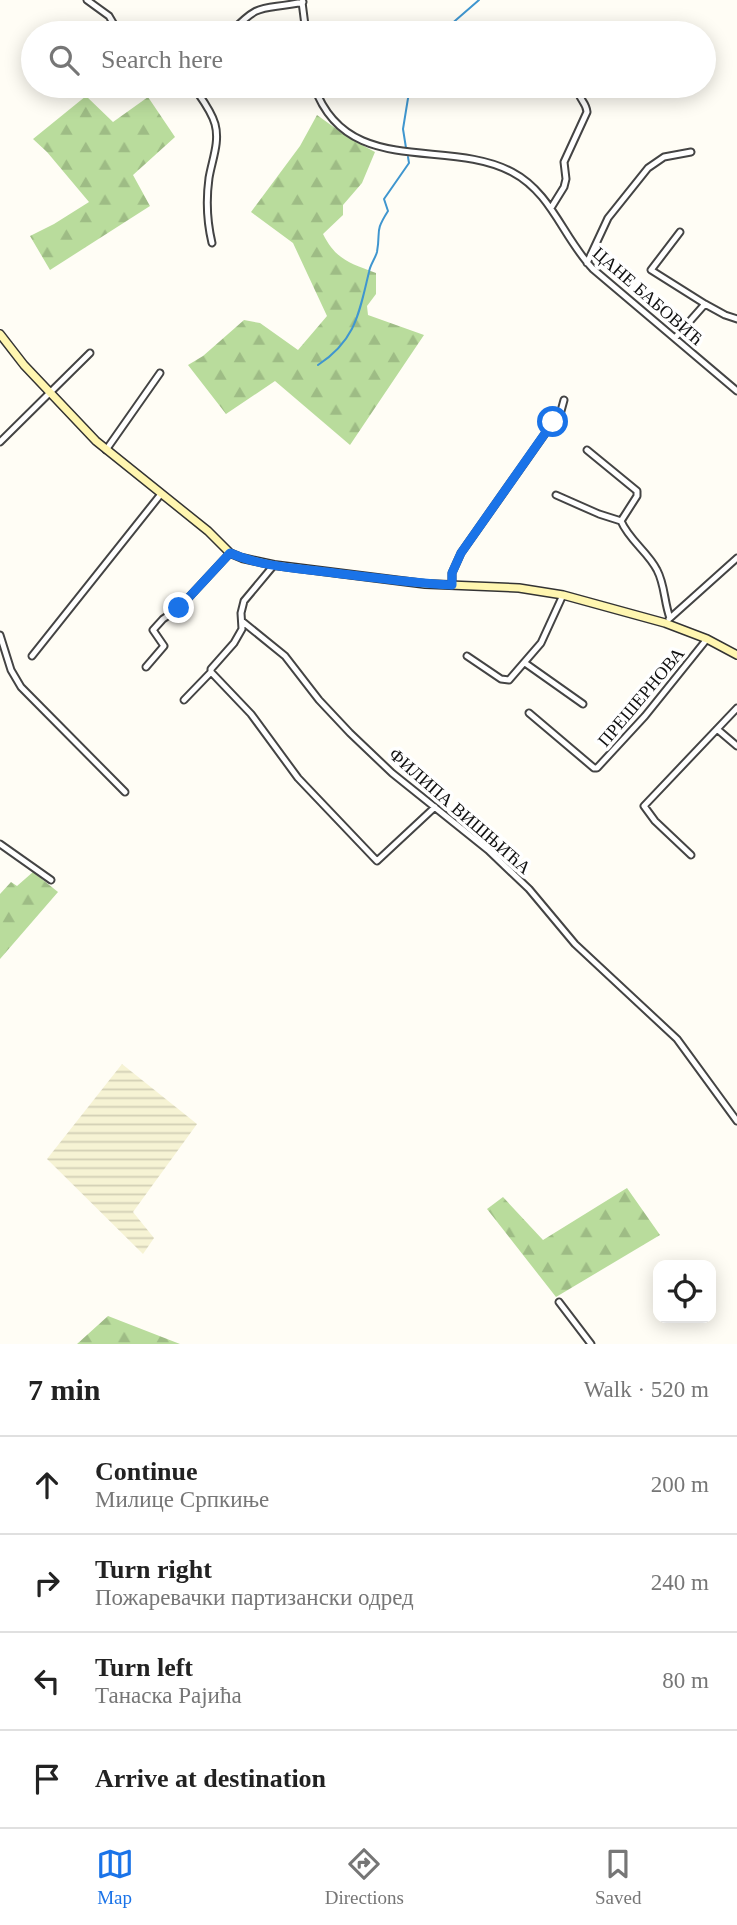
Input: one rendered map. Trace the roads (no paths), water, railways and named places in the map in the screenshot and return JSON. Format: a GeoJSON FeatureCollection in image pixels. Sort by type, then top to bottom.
{"type":"FeatureCollection","features":[{"type":"Feature","properties":{"kind":"street"},"geometry":{"type":"LineString","coordinates":[[87,0],[112,21]]}},
{"type":"Feature","properties":{"kind":"street"},"geometry":{"type":"LineString","coordinates":[[240,21],[256,7],[267,4],[287,6],[302,1],[304,21]]}},
{"type":"Feature","properties":{"kind":"street"},"geometry":{"type":"LineString","coordinates":[[201,98],[216,126],[216,145],[207,201],[212,243]]}},
{"type":"Feature","properties":{"kind":"street","name":"ЦАНЕ БАБОВИЋ"},"geometry":{"type":"LineString","coordinates":[[319,98],[337,124],[364,141],[404,152],[474,160],[510,170],[537,190],[587,263],[737,391]]}},
{"type":"Feature","properties":{"kind":"street"},"geometry":{"type":"LineString","coordinates":[[551,208],[564,187],[564,162],[587,112],[579,98]]}},
{"type":"Feature","properties":{"kind":"street"},"geometry":{"type":"LineString","coordinates":[[587,263],[608,218],[648,168],[664,156],[691,152]]}},
{"type":"Feature","properties":{"kind":"street"},"geometry":{"type":"LineString","coordinates":[[680,232],[651,270],[725,316],[737,319]]}},
{"type":"Feature","properties":{"kind":"street"},"geometry":{"type":"LineString","coordinates":[[674,338],[705,304]]}},
{"type":"Feature","properties":{"kind":"street"},"geometry":{"type":"LineString","coordinates":[[0,334],[24,365],[106,450],[208,531],[230,553],[274,565],[425,584],[519,588],[563,596],[668,620],[737,655]]}},
{"type":"Feature","properties":{"kind":"street"},"geometry":{"type":"LineString","coordinates":[[0,442],[90,353]]}},
{"type":"Feature","properties":{"kind":"street"},"geometry":{"type":"LineString","coordinates":[[106,450],[160,373]]}},
{"type":"Feature","properties":{"kind":"street"},"geometry":{"type":"LineString","coordinates":[[452,585],[452,573],[461,553],[562,411],[564,400]]}},
{"type":"Feature","properties":{"kind":"street"},"geometry":{"type":"LineString","coordinates":[[587,450],[637,491],[637,496],[621,522]]}},
{"type":"Feature","properties":{"kind":"street"},"geometry":{"type":"LineString","coordinates":[[32,656],[162,494]]}},
{"type":"Feature","properties":{"kind":"street"},"geometry":{"type":"LineString","coordinates":[[556,495],[621,522],[651,559],[660,575],[668,620]]}},
{"type":"Feature","properties":{"kind":"street"},"geometry":{"type":"LineString","coordinates":[[146,667],[164,646],[153,630],[163,618],[179,608],[230,553]]}},
{"type":"Feature","properties":{"kind":"street"},"geometry":{"type":"LineString","coordinates":[[668,620],[737,558]]}},
{"type":"Feature","properties":{"kind":"street"},"geometry":{"type":"LineString","coordinates":[[184,700],[234,643],[243,622],[241,613],[244,601],[274,565]]}},
{"type":"Feature","properties":{"kind":"street"},"geometry":{"type":"LineString","coordinates":[[467,656],[505,681],[525,663],[541,643],[563,596]]}},
{"type":"Feature","properties":{"kind":"street","name":"ФИЛИПА ВИШЊИЋА"},"geometry":{"type":"LineString","coordinates":[[243,622],[285,656],[319,700],[392,773],[488,850],[529,889],[575,944],[677,1039],[737,1121]]}},
{"type":"Feature","properties":{"kind":"street"},"geometry":{"type":"LineString","coordinates":[[0,635],[11,670],[21,687],[125,792]]}},
{"type":"Feature","properties":{"kind":"street","name":"ПРЕШЕРНОВА"},"geometry":{"type":"LineString","coordinates":[[528,713],[597,768],[645,716],[707,639]]}},
{"type":"Feature","properties":{"kind":"street"},"geometry":{"type":"LineString","coordinates":[[525,663],[583,704]]}},
{"type":"Feature","properties":{"kind":"street"},"geometry":{"type":"LineString","coordinates":[[211,672],[251,714],[298,778],[377,861],[435,807]]}},
{"type":"Feature","properties":{"kind":"street"},"geometry":{"type":"LineString","coordinates":[[691,855],[655,821],[644,806],[737,708]]}},
{"type":"Feature","properties":{"kind":"street"},"geometry":{"type":"LineString","coordinates":[[717,729],[737,746]]}},
{"type":"Feature","properties":{"kind":"street"},"geometry":{"type":"LineString","coordinates":[[0,844],[51,880]]}},
{"type":"Feature","properties":{"kind":"street"},"geometry":{"type":"LineString","coordinates":[[559,1301],[591,1344]]}},
{"type":"Feature","properties":{"kind":"waterway"},"geometry":{"type":"LineString","coordinates":[[455,21],[479,0]]}},
{"type":"Feature","properties":{"kind":"waterway"},"geometry":{"type":"LineString","coordinates":[[406,148],[403,129],[408,98]]}},
{"type":"Feature","properties":{"kind":"waterway"},"geometry":{"type":"LineString","coordinates":[[318,365],[341,346],[354,324],[377,252],[379,228],[388,211],[384,199],[409,163],[408,157]]}}]}
